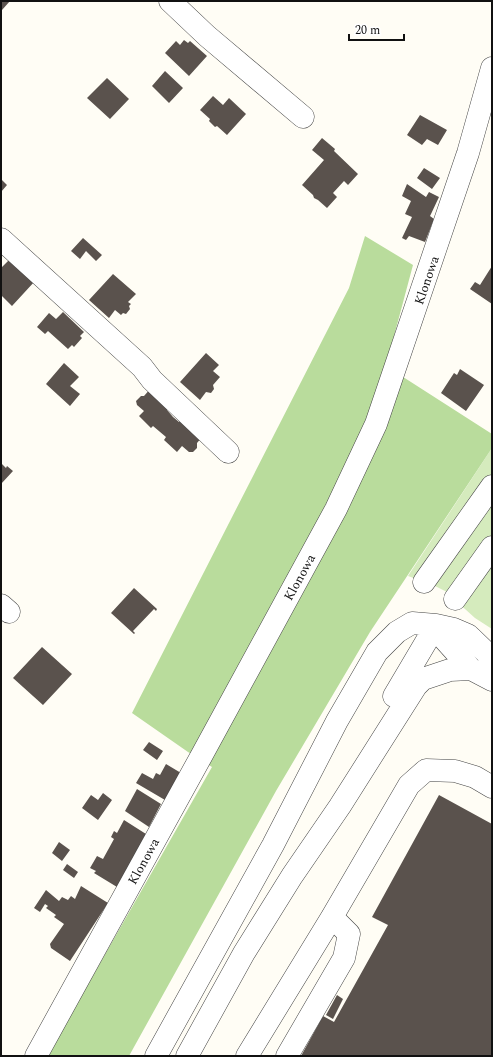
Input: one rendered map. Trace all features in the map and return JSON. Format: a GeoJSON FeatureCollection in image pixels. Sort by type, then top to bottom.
{"type":"FeatureCollection","features":[{"type":"Feature","properties":{"kind":"street"},"geometry":{"type":"LineString","coordinates":[[170,1],[208,36],[303,117]]}},
{"type":"Feature","properties":{"kind":"street","name":"Klonowa"},"geometry":{"type":"LineString","coordinates":[[36,1056],[336,509],[376,424],[468,153],[492,68]]}},
{"type":"Feature","properties":{"kind":"street"},"geometry":{"type":"LineString","coordinates":[[1,239],[142,366],[152,380],[228,452]]}},
{"type":"Feature","properties":{"kind":"street"},"geometry":{"type":"LineString","coordinates":[[424,582],[492,486]]}},
{"type":"Feature","properties":{"kind":"street"},"geometry":{"type":"LineString","coordinates":[[455,599],[492,547]]}},
{"type":"Feature","properties":{"kind":"street"},"geometry":{"type":"LineString","coordinates":[[156,1056],[273,845],[337,721],[377,652],[397,632],[412,623],[436,625],[454,629],[468,635],[492,658]]}},
{"type":"Feature","properties":{"kind":"street"},"geometry":{"type":"LineString","coordinates":[[436,625],[444,639],[471,668],[492,680]]}},
{"type":"Feature","properties":{"kind":"street"},"geometry":{"type":"LineString","coordinates":[[292,876],[322,819],[436,625]]}},
{"type":"Feature","properties":{"kind":"street"},"geometry":{"type":"LineString","coordinates":[[187,1056],[244,953],[292,876],[340,806],[416,686],[423,679],[450,670],[471,668]]}},
{"type":"Feature","properties":{"kind":"street"},"geometry":{"type":"LineString","coordinates":[[247,1056],[332,917],[409,784],[426,770],[455,771],[475,777],[492,787]]}},
{"type":"Feature","properties":{"kind":"street"},"geometry":{"type":"LineString","coordinates":[[287,1056],[344,958],[348,934],[332,917]]}},
{"type":"Feature","properties":{"kind":"green space"},"geometry":{"type":"Polygon","coordinates":[[[365,236],[413,265],[386,366],[492,434],[492,448],[370,632],[276,791],[129,1056],[47,1056],[212,767],[132,713],[349,288],[365,236]]]}},
{"type":"Feature","properties":{"kind":"green space"},"geometry":{"type":"Polygon","coordinates":[[[492,448],[492,629],[475,618],[445,591],[408,576],[492,448]]]}},
{"type":"Feature","properties":{"kind":"building"},"geometry":{"type":"Polygon","coordinates":[[[1,1],[10,1],[2,10],[1,9],[1,1]]]}},
{"type":"Feature","properties":{"kind":"building"},"geometry":{"type":"Polygon","coordinates":[[[184,40],[188,43],[190,41],[207,56],[189,76],[165,53],[176,41],[180,45],[184,40]]]}},
{"type":"Feature","properties":{"kind":"building"},"geometry":{"type":"Polygon","coordinates":[[[165,71],[183,88],[169,103],[152,86],[165,71]]]}},
{"type":"Feature","properties":{"kind":"building"},"geometry":{"type":"Polygon","coordinates":[[[107,78],[129,99],[110,119],[87,98],[107,78]]]}},
{"type":"Feature","properties":{"kind":"building"},"geometry":{"type":"Polygon","coordinates":[[[213,96],[223,105],[229,98],[246,114],[227,135],[217,126],[215,127],[209,121],[210,119],[200,110],[213,96]]]}},
{"type":"Feature","properties":{"kind":"building"},"geometry":{"type":"Polygon","coordinates":[[[420,115],[447,130],[438,145],[427,139],[422,145],[407,135],[420,115]]]}},
{"type":"Feature","properties":{"kind":"building"},"geometry":{"type":"Polygon","coordinates":[[[322,138],[335,149],[334,151],[358,174],[348,185],[344,181],[333,193],[337,197],[327,208],[314,198],[313,195],[302,185],[324,160],[312,150],[322,138]]]}},
{"type":"Feature","properties":{"kind":"building"},"geometry":{"type":"Polygon","coordinates":[[[424,168],[440,178],[432,189],[417,178],[424,168]]]}},
{"type":"Feature","properties":{"kind":"building"},"geometry":{"type":"Polygon","coordinates":[[[1,179],[7,185],[1,192],[1,179]]]}},
{"type":"Feature","properties":{"kind":"building"},"geometry":{"type":"Polygon","coordinates":[[[407,184],[426,197],[429,192],[439,197],[430,216],[434,219],[425,242],[409,236],[406,240],[402,238],[412,217],[405,214],[411,201],[402,196],[407,184]]]}},
{"type":"Feature","properties":{"kind":"building"},"geometry":{"type":"Polygon","coordinates":[[[83,238],[102,255],[96,261],[86,251],[80,259],[71,251],[83,238]]]}},
{"type":"Feature","properties":{"kind":"building"},"geometry":{"type":"Polygon","coordinates":[[[11,258],[35,281],[12,306],[1,295],[1,268],[11,258]]]}},
{"type":"Feature","properties":{"kind":"building"},"geometry":{"type":"Polygon","coordinates":[[[492,266],[492,304],[470,289],[475,282],[480,285],[492,266]]]}},
{"type":"Feature","properties":{"kind":"building"},"geometry":{"type":"Polygon","coordinates":[[[113,274],[136,294],[128,302],[131,304],[129,306],[130,309],[126,314],[123,313],[121,315],[115,310],[109,318],[89,300],[113,274]]]}},
{"type":"Feature","properties":{"kind":"building"},"geometry":{"type":"Polygon","coordinates":[[[63,312],[84,332],[80,336],[82,338],[74,347],[72,345],[68,349],[48,331],[45,334],[37,327],[49,313],[56,319],[63,312]]]}},
{"type":"Feature","properties":{"kind":"building"},"geometry":{"type":"Polygon","coordinates":[[[206,353],[219,365],[213,371],[220,377],[213,385],[214,389],[211,393],[206,392],[200,400],[180,382],[206,353]]]}},
{"type":"Feature","properties":{"kind":"building"},"geometry":{"type":"Polygon","coordinates":[[[64,363],[79,377],[70,386],[80,394],[70,406],[46,384],[64,363]]]}},
{"type":"Feature","properties":{"kind":"building"},"geometry":{"type":"Polygon","coordinates":[[[460,369],[484,385],[466,411],[441,393],[454,373],[457,375],[460,369]]]}},
{"type":"Feature","properties":{"kind":"building"},"geometry":{"type":"Polygon","coordinates":[[[151,388],[171,406],[167,410],[173,417],[179,422],[183,418],[203,436],[197,443],[197,448],[193,452],[189,452],[182,446],[177,452],[164,440],[166,437],[153,426],[151,428],[139,416],[144,411],[137,405],[136,401],[141,396],[144,396],[151,388]]]}},
{"type":"Feature","properties":{"kind":"building"},"geometry":{"type":"Polygon","coordinates":[[[1,463],[6,468],[7,466],[13,471],[1,484],[1,463]]]}},
{"type":"Feature","properties":{"kind":"building"},"geometry":{"type":"Polygon","coordinates":[[[134,588],[157,609],[156,611],[154,609],[133,631],[135,633],[134,634],[111,613],[134,588]]]}},
{"type":"Feature","properties":{"kind":"building"},"geometry":{"type":"Polygon","coordinates":[[[42,647],[72,674],[43,705],[13,678],[42,647]]]}},
{"type":"Feature","properties":{"kind":"building"},"geometry":{"type":"Polygon","coordinates":[[[149,742],[163,751],[157,760],[143,750],[149,742]]]}},
{"type":"Feature","properties":{"kind":"building"},"geometry":{"type":"Polygon","coordinates":[[[166,764],[181,773],[165,800],[136,783],[142,773],[153,779],[156,773],[160,775],[166,764]]]}},
{"type":"Feature","properties":{"kind":"building"},"geometry":{"type":"Polygon","coordinates":[[[137,789],[161,804],[149,827],[125,811],[137,789]]]}},
{"type":"Feature","properties":{"kind":"building"},"geometry":{"type":"Polygon","coordinates":[[[103,793],[112,800],[98,820],[82,808],[91,795],[98,800],[103,793]]]}},
{"type":"Feature","properties":{"kind":"building"},"geometry":{"type":"Polygon","coordinates":[[[439,795],[492,824],[492,1056],[301,1056],[323,1016],[334,1022],[388,925],[372,917],[439,795]]]}},
{"type":"Feature","properties":{"kind":"building"},"geometry":{"type":"Polygon","coordinates":[[[124,820],[146,834],[117,887],[94,873],[96,871],[90,868],[97,856],[103,859],[114,839],[111,837],[114,831],[117,833],[124,820]]]}},
{"type":"Feature","properties":{"kind":"building"},"geometry":{"type":"Polygon","coordinates":[[[59,842],[70,850],[62,861],[52,853],[59,842]]]}},
{"type":"Feature","properties":{"kind":"building"},"geometry":{"type":"Polygon","coordinates":[[[67,864],[78,872],[74,878],[63,870],[67,864]]]}},
{"type":"Feature","properties":{"kind":"building"},"geometry":{"type":"Polygon","coordinates":[[[81,886],[108,903],[70,961],[51,948],[50,944],[64,924],[54,917],[56,915],[46,908],[48,906],[45,904],[40,912],[34,908],[46,890],[59,901],[62,897],[68,900],[71,896],[75,899],[81,886]]]}},
{"type":"Feature","properties":{"kind":"building"},"geometry":{"type":"Polygon","coordinates":[[[337,995],[343,999],[333,1019],[326,1015],[337,995]]]}}]}
